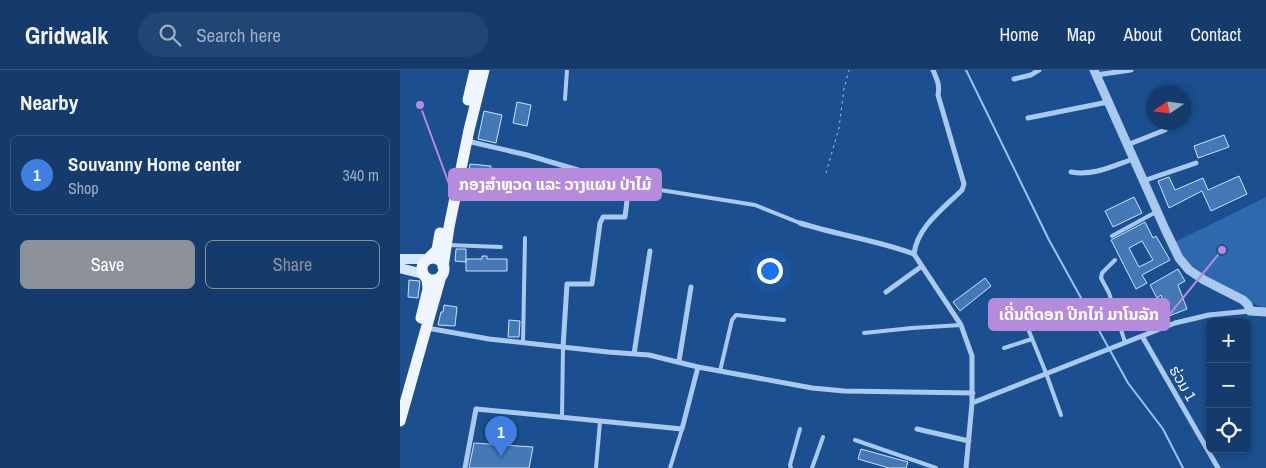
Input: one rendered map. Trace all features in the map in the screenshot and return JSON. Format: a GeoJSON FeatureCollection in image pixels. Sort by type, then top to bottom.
{"type":"FeatureCollection","features":[{"type":"Feature","properties":{"kind":"main road"},"geometry":{"type":"LineString","coordinates":[[400,421],[442,272],[476,70]]}},
{"type":"Feature","properties":{"kind":"main road"},"geometry":{"type":"LineString","coordinates":[[400,393],[428,289],[422,266],[434,254],[438,246],[484,70]]}},
{"type":"Feature","properties":{"kind":"main road"},"geometry":{"type":"LineString","coordinates":[[400,259],[438,259],[441,262],[442,272]]}},
{"type":"Feature","properties":{"kind":"main road"},"geometry":{"type":"LineString","coordinates":[[400,268],[433,280],[442,272]]}},
{"type":"Feature","properties":{"kind":"street"},"geometry":{"type":"LineString","coordinates":[[914,254],[915,244],[920,233],[962,190],[964,184],[938,95],[939,84],[933,70]]}},
{"type":"Feature","properties":{"kind":"street"},"geometry":{"type":"LineString","coordinates":[[1014,79],[1031,75],[1039,70]]}},
{"type":"Feature","properties":{"kind":"street"},"geometry":{"type":"LineString","coordinates":[[1131,70],[1095,72],[1179,258],[1190,270],[1204,280],[1243,300],[1248,305],[1250,311]]}},
{"type":"Feature","properties":{"kind":"street"},"geometry":{"type":"LineString","coordinates":[[1028,118],[1108,102]]}},
{"type":"Feature","properties":{"kind":"street"},"geometry":{"type":"LineString","coordinates":[[1127,145],[1165,130]]}},
{"type":"Feature","properties":{"kind":"street"},"geometry":{"type":"LineString","coordinates":[[466,133],[527,155],[629,185],[625,217],[603,217],[600,223],[592,284],[567,284],[563,347]]}},
{"type":"Feature","properties":{"kind":"street"},"geometry":{"type":"LineString","coordinates":[[1071,172],[1082,174],[1096,173],[1133,159]]}},
{"type":"Feature","properties":{"kind":"street"},"geometry":{"type":"LineString","coordinates":[[1143,180],[1196,163]]}},
{"type":"Feature","properties":{"kind":"street"},"geometry":{"type":"LineString","coordinates":[[800,223],[840,235],[894,246],[914,254],[961,325],[972,356],[973,393],[966,468]]}},
{"type":"Feature","properties":{"kind":"street"},"geometry":{"type":"LineString","coordinates":[[634,354],[650,251]]}},
{"type":"Feature","properties":{"kind":"street"},"geometry":{"type":"LineString","coordinates":[[886,292],[922,266]]}},
{"type":"Feature","properties":{"kind":"street"},"geometry":{"type":"LineString","coordinates":[[679,361],[691,287]]}},
{"type":"Feature","properties":{"kind":"street"},"geometry":{"type":"LineString","coordinates":[[972,403],[1174,323],[1250,311],[1266,312]]}},
{"type":"Feature","properties":{"kind":"street"},"geometry":{"type":"LineString","coordinates":[[427,328],[489,339],[649,355],[698,367],[812,388],[844,391],[973,393]]}},
{"type":"Feature","properties":{"kind":"street","name":"ຮ່ວມ 1"},"geometry":{"type":"LineString","coordinates":[[1142,336],[1218,468]]}},
{"type":"Feature","properties":{"kind":"street"},"geometry":{"type":"LineString","coordinates":[[465,468],[476,409],[562,416],[600,422],[682,428],[698,367]]}},
{"type":"Feature","properties":{"kind":"street"},"geometry":{"type":"LineString","coordinates":[[917,429],[969,441]]}},
{"type":"Feature","properties":{"kind":"lane"},"geometry":{"type":"LineString","coordinates":[[565,99],[567,70]]}},
{"type":"Feature","properties":{"kind":"lane"},"geometry":{"type":"LineString","coordinates":[[460,174],[522,178]]}},
{"type":"Feature","properties":{"kind":"lane"},"geometry":{"type":"LineString","coordinates":[[629,185],[755,206],[800,223]]}},
{"type":"Feature","properties":{"kind":"lane"},"geometry":{"type":"LineString","coordinates":[[1112,236],[1157,211]]}},
{"type":"Feature","properties":{"kind":"lane"},"geometry":{"type":"LineString","coordinates":[[523,343],[525,238]]}},
{"type":"Feature","properties":{"kind":"lane"},"geometry":{"type":"LineString","coordinates":[[446,245],[500,247]]}},
{"type":"Feature","properties":{"kind":"lane"},"geometry":{"type":"LineString","coordinates":[[1115,260],[1102,273],[1102,278],[1109,293],[1125,342]]}},
{"type":"Feature","properties":{"kind":"lane"},"geometry":{"type":"LineString","coordinates":[[1020,309],[1061,415]]}},
{"type":"Feature","properties":{"kind":"lane"},"geometry":{"type":"LineString","coordinates":[[720,371],[732,320],[736,315],[784,320]]}},
{"type":"Feature","properties":{"kind":"lane"},"geometry":{"type":"LineString","coordinates":[[864,333],[961,325]]}},
{"type":"Feature","properties":{"kind":"lane"},"geometry":{"type":"LineString","coordinates":[[1004,348],[1032,338]]}},
{"type":"Feature","properties":{"kind":"lane"},"geometry":{"type":"LineString","coordinates":[[562,416],[563,347]]}},
{"type":"Feature","properties":{"kind":"lane"},"geometry":{"type":"LineString","coordinates":[[596,468],[600,422]]}},
{"type":"Feature","properties":{"kind":"lane"},"geometry":{"type":"LineString","coordinates":[[670,468],[682,428]]}},
{"type":"Feature","properties":{"kind":"lane"},"geometry":{"type":"LineString","coordinates":[[790,468],[800,429]]}},
{"type":"Feature","properties":{"kind":"lane"},"geometry":{"type":"LineString","coordinates":[[812,468],[822,437]]}},
{"type":"Feature","properties":{"kind":"lane"},"geometry":{"type":"LineString","coordinates":[[855,440],[936,468]]}},
{"type":"Feature","properties":{"kind":"path"},"geometry":{"type":"LineString","coordinates":[[826,173],[839,128],[844,89],[849,70]]}},
{"type":"Feature","properties":{"kind":"shaded area"},"geometry":{"type":"Polygon","coordinates":[[[1266,197],[1266,308],[1262,308],[1204,277],[1182,257],[1175,242],[1266,197]]]}},
{"type":"Feature","properties":{"kind":"building"},"geometry":{"type":"Polygon","coordinates":[[[517,102],[531,105],[527,126],[513,123],[517,102]]]}},
{"type":"Feature","properties":{"kind":"building"},"geometry":{"type":"Polygon","coordinates":[[[484,111],[502,115],[496,143],[478,139],[484,111]]]}},
{"type":"Feature","properties":{"kind":"building"},"geometry":{"type":"Polygon","coordinates":[[[1224,135],[1229,147],[1198,158],[1194,146],[1224,135]]]}},
{"type":"Feature","properties":{"kind":"building"},"geometry":{"type":"Polygon","coordinates":[[[470,164],[491,166],[491,172],[469,171],[470,164]]]}},
{"type":"Feature","properties":{"kind":"building"},"geometry":{"type":"Polygon","coordinates":[[[1239,176],[1247,194],[1211,211],[1202,191],[1169,208],[1158,181],[1169,177],[1175,190],[1203,178],[1208,190],[1239,176]]]}},
{"type":"Feature","properties":{"kind":"building"},"geometry":{"type":"Polygon","coordinates":[[[1134,197],[1142,213],[1113,227],[1105,211],[1134,197]]]}},
{"type":"Feature","properties":{"kind":"building"},"geometry":{"type":"Polygon","coordinates":[[[1145,222],[1153,238],[1156,236],[1170,260],[1142,275],[1147,283],[1136,289],[1111,240],[1145,222]],[[1142,241],[1129,248],[1139,267],[1153,260],[1142,241]]]}},
{"type":"Feature","properties":{"kind":"building"},"geometry":{"type":"Polygon","coordinates":[[[456,249],[466,249],[466,262],[455,261],[456,249]]]}},
{"type":"Feature","properties":{"kind":"building"},"geometry":{"type":"Polygon","coordinates":[[[482,256],[487,256],[487,259],[507,259],[507,271],[466,271],[466,259],[482,259],[482,256]]]}},
{"type":"Feature","properties":{"kind":"building"},"geometry":{"type":"Polygon","coordinates":[[[1178,269],[1185,281],[1178,285],[1187,309],[1169,316],[1161,295],[1157,298],[1150,285],[1178,269]]]}},
{"type":"Feature","properties":{"kind":"building"},"geometry":{"type":"Polygon","coordinates":[[[985,278],[991,286],[960,311],[953,302],[985,278]]]}},
{"type":"Feature","properties":{"kind":"building"},"geometry":{"type":"Polygon","coordinates":[[[409,280],[420,281],[418,298],[408,297],[409,280]]]}},
{"type":"Feature","properties":{"kind":"building"},"geometry":{"type":"Polygon","coordinates":[[[444,305],[457,307],[455,326],[438,325],[444,305]]]}},
{"type":"Feature","properties":{"kind":"building"},"geometry":{"type":"Polygon","coordinates":[[[509,320],[520,321],[519,337],[508,337],[509,320]]]}},
{"type":"Feature","properties":{"kind":"building"},"geometry":{"type":"Polygon","coordinates":[[[474,443],[533,447],[529,468],[469,468],[474,443]]]}},
{"type":"Feature","properties":{"kind":"building"},"geometry":{"type":"Polygon","coordinates":[[[861,449],[908,462],[906,468],[889,468],[858,459],[861,449]]]}},
{"type":"Feature","properties":{"kind":"waterway"},"geometry":{"type":"LineString","coordinates":[[966,70],[1049,240],[1128,383],[1163,429],[1183,468]]}},
{"type":"Feature","properties":{"kind":"place","name":"ກອງສໍາຫຼວດ ແລະ ວາງແຜນ ປ່າໄມ້"},"geometry":{"type":"Point","coordinates":[420,105]}},
{"type":"Feature","properties":{"kind":"place","name":"ເດີ່ນຕີດອກ ປີກໄກ່ ມາໂນລັກ"},"geometry":{"type":"Point","coordinates":[1222,250]}},
{"type":"Feature","properties":{"kind":"place","name":"Souvanny Home center"},"geometry":{"type":"Point","coordinates":[501,457]}}]}
